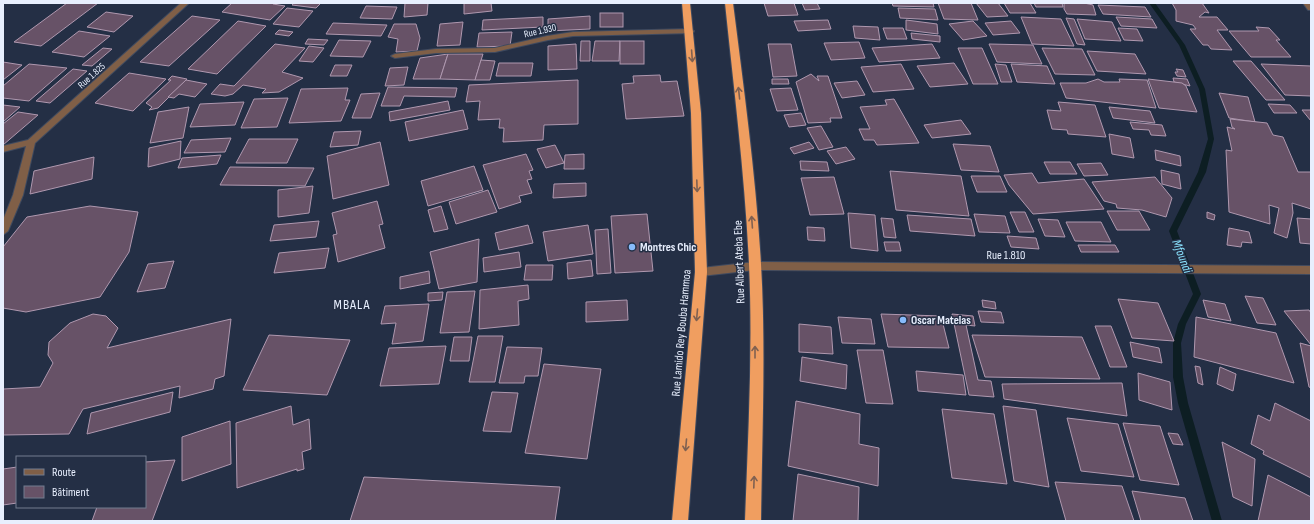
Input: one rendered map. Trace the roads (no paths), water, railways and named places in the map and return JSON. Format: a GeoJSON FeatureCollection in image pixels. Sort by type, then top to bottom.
{"type":"FeatureCollection","features":[{"type":"Feature","properties":{"kind":"highway","name":"Rue Lamido Rey Bouba Hammoa"},"geometry":{"type":"LineString","coordinates":[[680,521],[701,272],[696,113],[690,31],[686,3]]}},
{"type":"Feature","properties":{"kind":"highway","name":"Rue Albert Ateba Ebe"},"geometry":{"type":"LineString","coordinates":[[729,3],[749,182],[755,266],[756,406],[753,521]]}},
{"type":"Feature","properties":{"kind":"street","name":"Rue 1.825"},"geometry":{"type":"LineString","coordinates":[[3,149],[32,142],[186,3]]}},
{"type":"Feature","properties":{"kind":"street"},"geometry":{"type":"LineString","coordinates":[[1307,3],[1311,8]]}},
{"type":"Feature","properties":{"kind":"street","name":"Rue 1.930"},"geometry":{"type":"LineString","coordinates":[[395,56],[436,51],[495,50],[547,38],[573,34],[690,31]]}},
{"type":"Feature","properties":{"kind":"street"},"geometry":{"type":"LineString","coordinates":[[3,230],[18,196],[32,142]]}},
{"type":"Feature","properties":{"kind":"street","name":"Rue 1.810"},"geometry":{"type":"LineString","coordinates":[[701,272],[755,266],[1311,270]]}},
{"type":"Feature","properties":{"kind":"waterway","name":"Mfoundi"},"geometry":{"type":"LineString","coordinates":[[1152,3],[1182,45],[1202,89],[1211,139],[1202,172],[1173,231],[1197,294],[1182,324],[1177,343],[1178,377],[1183,403],[1217,521]]}},
{"type":"Feature","properties":{"kind":"place","name":"Montres Chic"},"geometry":{"type":"Point","coordinates":[632,247]}},
{"type":"Feature","properties":{"kind":"place","name":"Oscar Matelas"},"geometry":{"type":"Point","coordinates":[903,320]}},
{"type":"Feature","properties":{"kind":"district","name":"MBALA"},"geometry":{"type":"Point","coordinates":[352,304]}}]}
